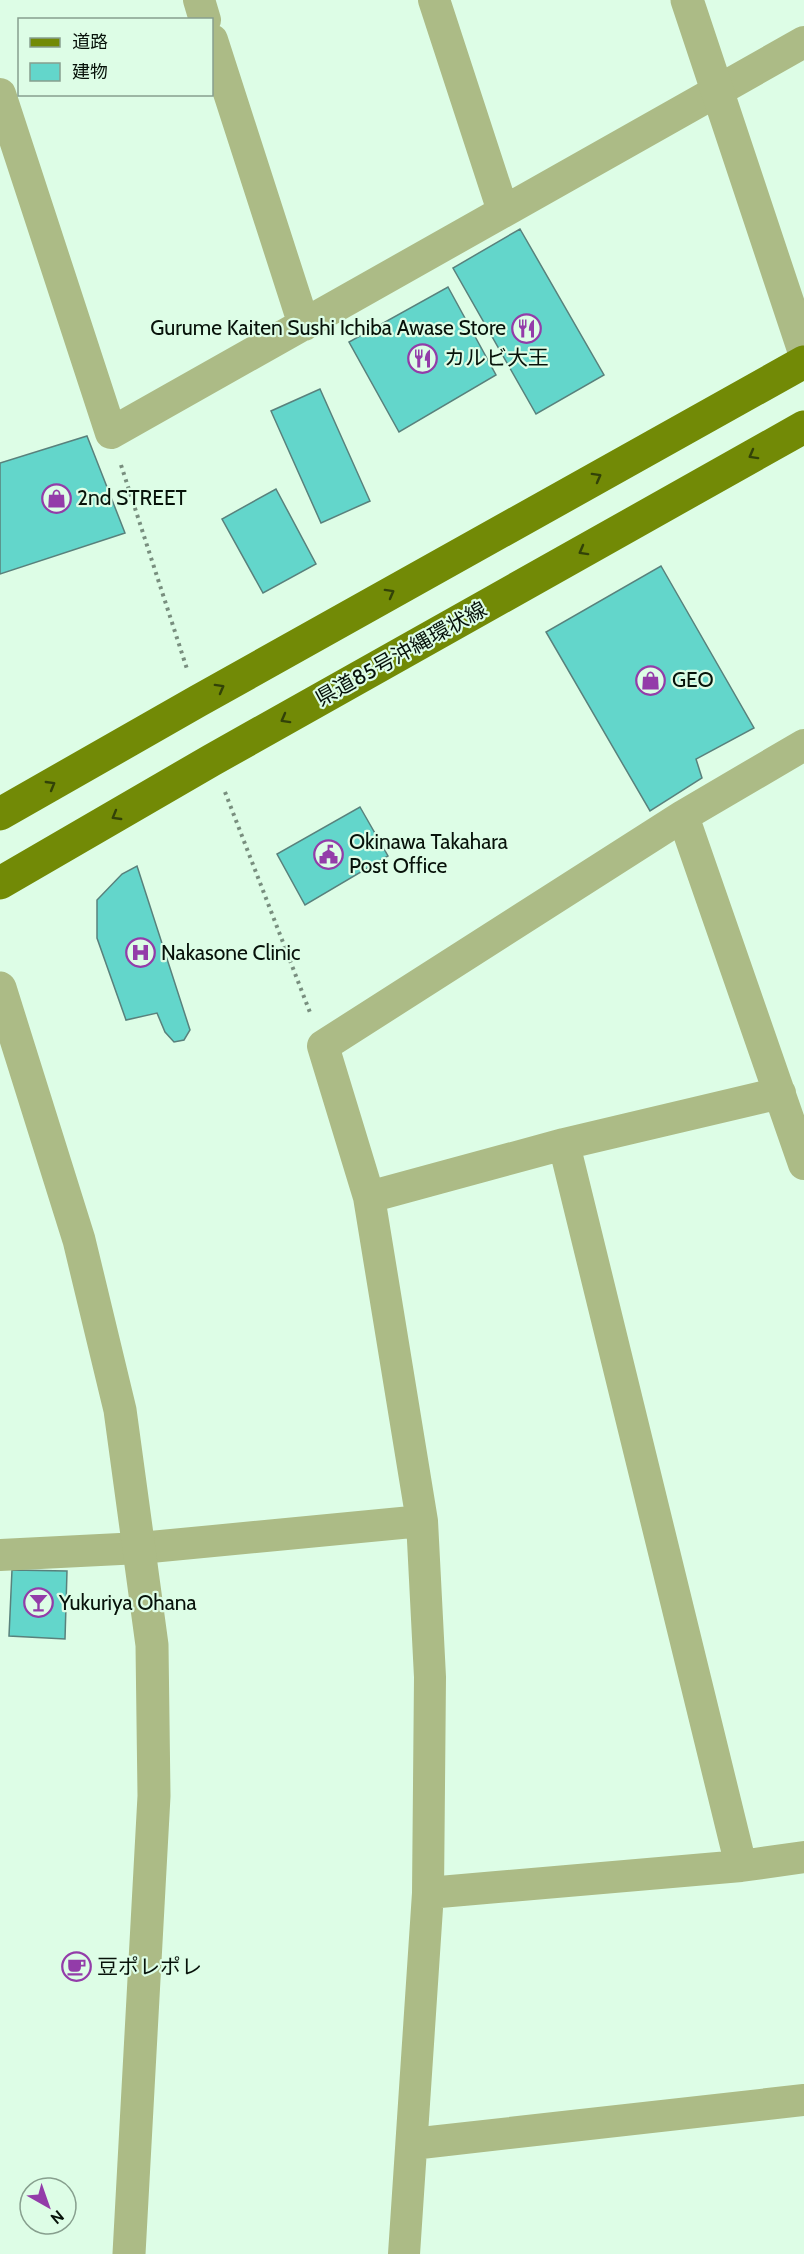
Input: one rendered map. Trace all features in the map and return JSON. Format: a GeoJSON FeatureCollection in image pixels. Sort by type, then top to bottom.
{"type":"FeatureCollection","features":[{"type":"Feature","properties":{"kind":"main road"},"geometry":{"type":"LineString","coordinates":[[0,814],[804,362]]}},
{"type":"Feature","properties":{"kind":"main road","name":"県道85号沖縄環状線"},"geometry":{"type":"LineString","coordinates":[[0,883],[212,760],[804,427]]}},
{"type":"Feature","properties":{"kind":"street"},"geometry":{"type":"LineString","coordinates":[[198,0],[204,18]]}},
{"type":"Feature","properties":{"kind":"street"},"geometry":{"type":"LineString","coordinates":[[434,0],[502,212]]}},
{"type":"Feature","properties":{"kind":"street"},"geometry":{"type":"LineString","coordinates":[[687,0],[804,351]]}},
{"type":"Feature","properties":{"kind":"street"},"geometry":{"type":"LineString","coordinates":[[0,94],[9,155],[111,433],[804,42]]}},
{"type":"Feature","properties":{"kind":"street"},"geometry":{"type":"LineString","coordinates":[[213,43],[304,325]]}},
{"type":"Feature","properties":{"kind":"street"},"geometry":{"type":"LineString","coordinates":[[404,2254],[428,1893],[430,1677],[422,1521],[369,1197],[323,1046],[683,816],[804,745]]}},
{"type":"Feature","properties":{"kind":"street"},"geometry":{"type":"LineString","coordinates":[[683,816],[804,1164]]}},
{"type":"Feature","properties":{"kind":"street"},"geometry":{"type":"LineString","coordinates":[[0,988],[82,1251],[120,1410],[152,1645],[154,1796],[129,2254]]}},
{"type":"Feature","properties":{"kind":"street"},"geometry":{"type":"LineString","coordinates":[[369,1197],[564,1144],[780,1093]]}},
{"type":"Feature","properties":{"kind":"street"},"geometry":{"type":"LineString","coordinates":[[564,1144],[741,1866]]}},
{"type":"Feature","properties":{"kind":"street"},"geometry":{"type":"LineString","coordinates":[[0,1555],[140,1548],[422,1521]]}},
{"type":"Feature","properties":{"kind":"street"},"geometry":{"type":"LineString","coordinates":[[428,1893],[741,1866],[804,1857]]}},
{"type":"Feature","properties":{"kind":"street"},"geometry":{"type":"LineString","coordinates":[[412,2144],[804,2100]]}},
{"type":"Feature","properties":{"kind":"path"},"geometry":{"type":"LineString","coordinates":[[111,433],[198,701]]}},
{"type":"Feature","properties":{"kind":"path"},"geometry":{"type":"LineString","coordinates":[[212,760],[323,1046]]}},
{"type":"Feature","properties":{"kind":"building"},"geometry":{"type":"Polygon","coordinates":[[[520,229],[604,375],[536,414],[453,268],[520,229]]]}},
{"type":"Feature","properties":{"kind":"building","name":"カルビ大王"},"geometry":{"type":"Polygon","coordinates":[[[448,287],[496,375],[399,432],[349,342],[448,287]]]}},
{"type":"Feature","properties":{"kind":"building"},"geometry":{"type":"Polygon","coordinates":[[[320,389],[370,501],[321,523],[271,411],[320,389]]]}},
{"type":"Feature","properties":{"kind":"building","name":"2nd STREET"},"geometry":{"type":"Polygon","coordinates":[[[87,436],[125,533],[0,574],[0,463],[87,436]]]}},
{"type":"Feature","properties":{"kind":"building"},"geometry":{"type":"Polygon","coordinates":[[[276,489],[316,564],[263,593],[222,519],[276,489]]]}},
{"type":"Feature","properties":{"kind":"building","name":"GEO"},"geometry":{"type":"Polygon","coordinates":[[[661,566],[754,728],[696,759],[702,778],[650,811],[546,632],[661,566]]]}},
{"type":"Feature","properties":{"kind":"building"},"geometry":{"type":"Polygon","coordinates":[[[360,807],[388,856],[305,905],[277,854],[360,807]]]}},
{"type":"Feature","properties":{"kind":"building"},"geometry":{"type":"Polygon","coordinates":[[[137,866],[190,1030],[184,1040],[174,1042],[165,1032],[157,1013],[126,1020],[97,938],[97,900],[122,874],[137,866]]]}},
{"type":"Feature","properties":{"kind":"building","name":"Yukuriya Ohana"},"geometry":{"type":"Polygon","coordinates":[[[12,1570],[67,1571],[65,1639],[9,1636],[12,1570]]]}},
{"type":"Feature","properties":{"kind":"place","name":"Gurume Kaiten Sushi Ichiba Awase Store"},"geometry":{"type":"Point","coordinates":[527,328]}},
{"type":"Feature","properties":{"kind":"place","name":"カルビ大王"},"geometry":{"type":"Point","coordinates":[423,358]}},
{"type":"Feature","properties":{"kind":"place","name":"2nd STREET"},"geometry":{"type":"Point","coordinates":[56,498]}},
{"type":"Feature","properties":{"kind":"place","name":"GEO"},"geometry":{"type":"Point","coordinates":[651,680]}},
{"type":"Feature","properties":{"kind":"place","name":"Okinawa Takahara Post Office"},"geometry":{"type":"Point","coordinates":[328,854]}},
{"type":"Feature","properties":{"kind":"place","name":"Nakasone Clinic"},"geometry":{"type":"Point","coordinates":[140,953]}},
{"type":"Feature","properties":{"kind":"place","name":"Yukuriya Ohana"},"geometry":{"type":"Point","coordinates":[38,1603]}},
{"type":"Feature","properties":{"kind":"place","name":"豆ポレポレ"},"geometry":{"type":"Point","coordinates":[76,1967]}}]}
